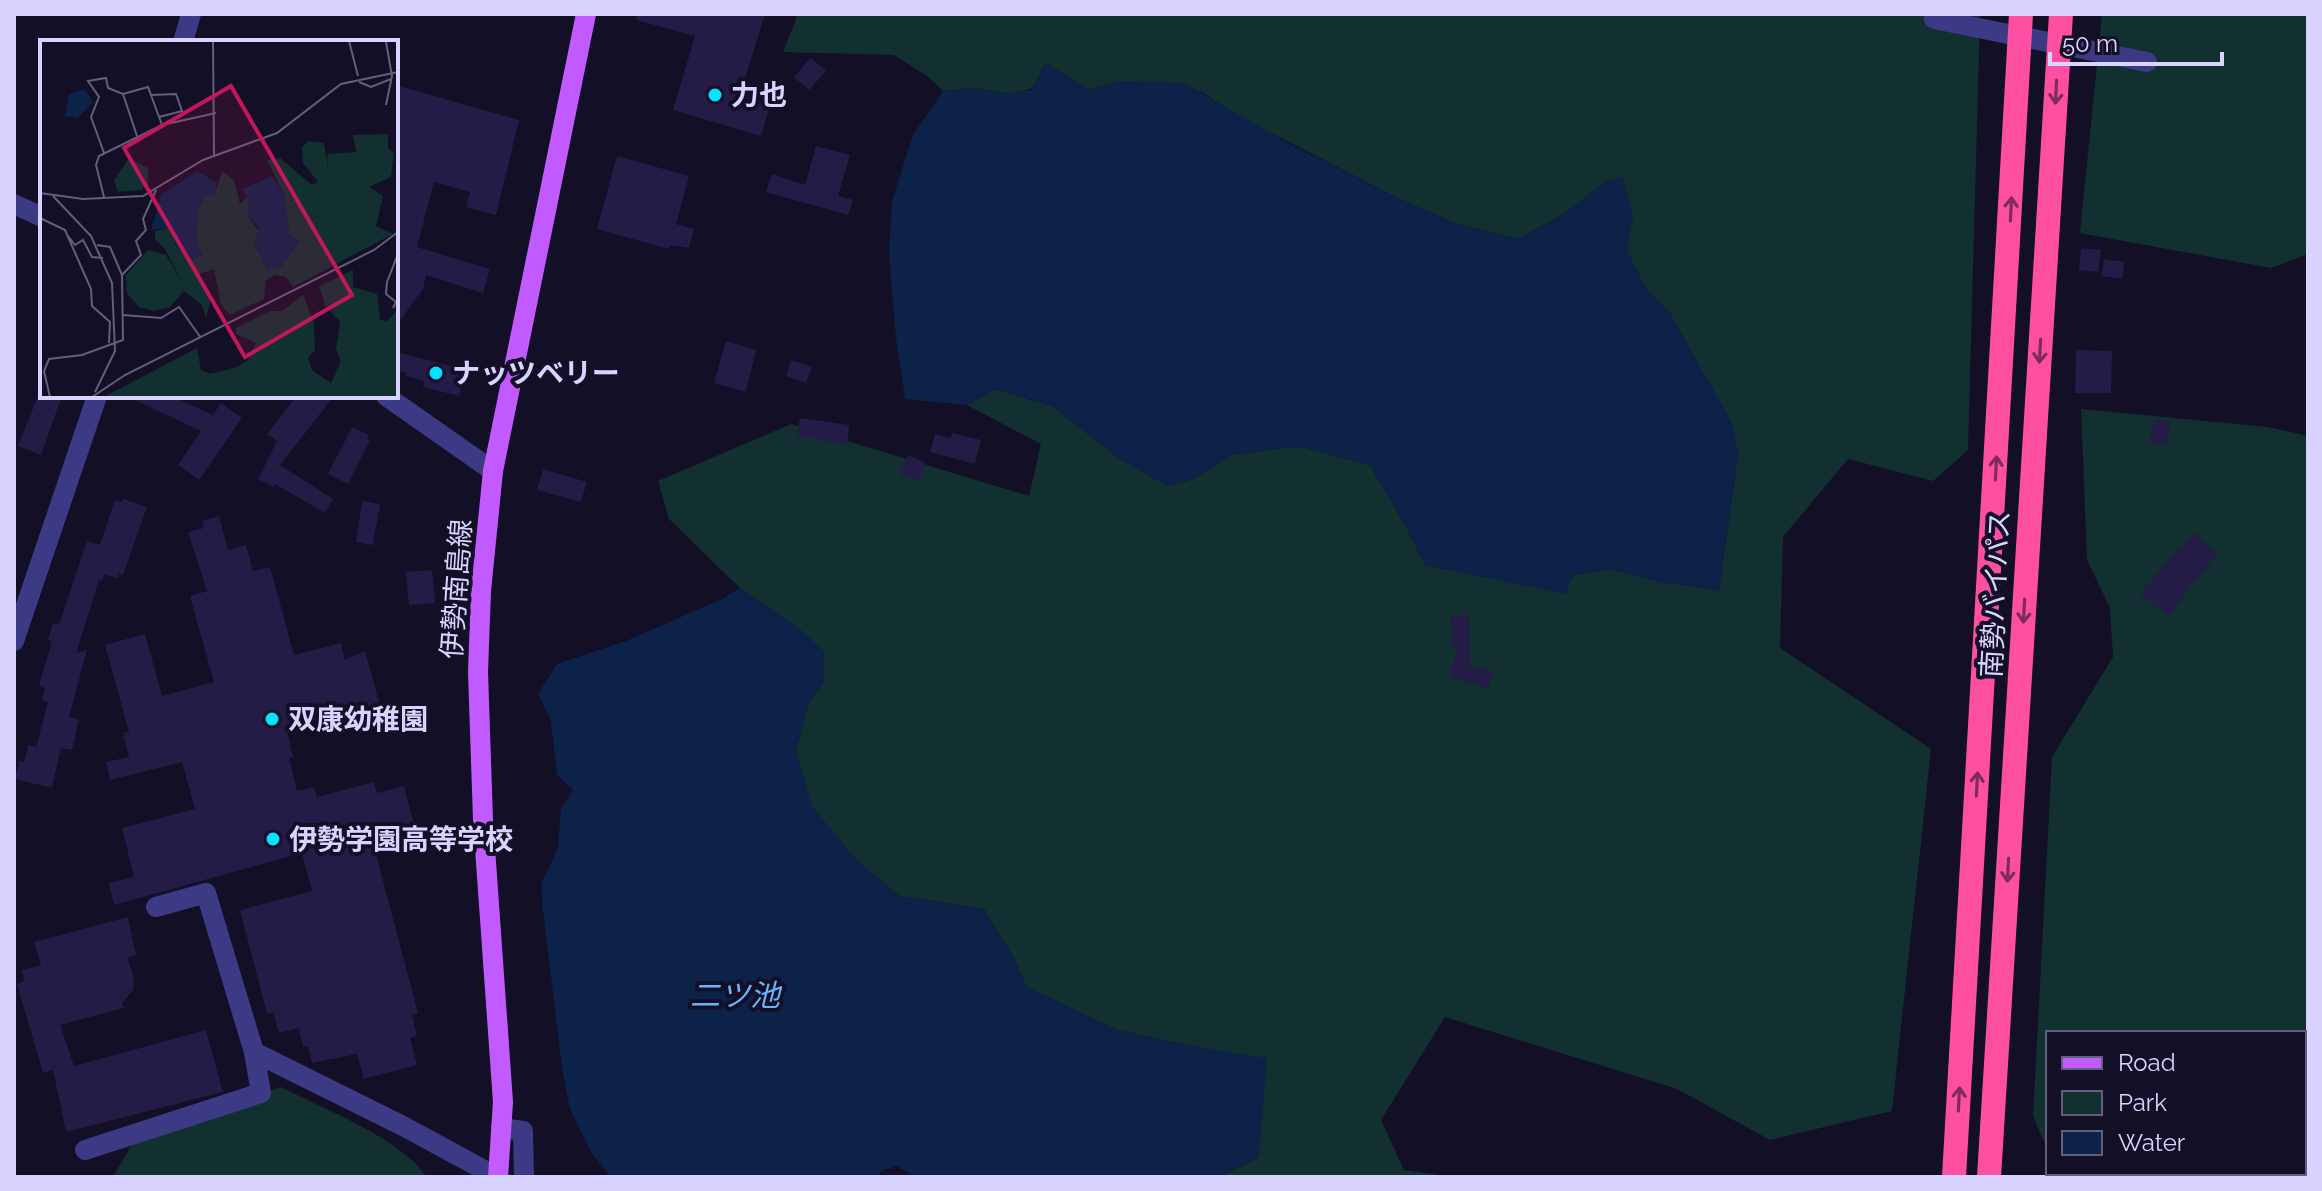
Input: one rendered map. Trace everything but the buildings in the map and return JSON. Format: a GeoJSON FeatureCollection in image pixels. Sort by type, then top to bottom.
{"type":"FeatureCollection","features":[{"type":"Feature","properties":{"kind":"highway","name":"南勢バイパス"},"geometry":{"type":"LineString","coordinates":[[1954,1177],[2021,14]]}},
{"type":"Feature","properties":{"kind":"highway","name":"南勢バイパス"},"geometry":{"type":"LineString","coordinates":[[1989,1177],[2061,14]]}},
{"type":"Feature","properties":{"kind":"main road","name":"伊勢南島線"},"geometry":{"type":"LineString","coordinates":[[498,1177],[503,1102],[483,820],[478,672],[481,591],[493,471],[586,14]]}},
{"type":"Feature","properties":{"kind":"street"},"geometry":{"type":"LineString","coordinates":[[184,40],[191,14]]}},
{"type":"Feature","properties":{"kind":"street"},"geometry":{"type":"LineString","coordinates":[[1934,19],[2147,62]]}},
{"type":"Feature","properties":{"kind":"street"},"geometry":{"type":"LineString","coordinates":[[14,204],[40,216]]}},
{"type":"Feature","properties":{"kind":"street"},"geometry":{"type":"LineString","coordinates":[[14,641],[96,398]]}},
{"type":"Feature","properties":{"kind":"street"},"geometry":{"type":"LineString","coordinates":[[389,398],[493,471]]}},
{"type":"Feature","properties":{"kind":"street"},"geometry":{"type":"LineString","coordinates":[[85,1150],[261,1093],[254,1052],[206,893],[156,907]]}},
{"type":"Feature","properties":{"kind":"street"},"geometry":{"type":"LineString","coordinates":[[254,1052],[498,1177]]}},
{"type":"Feature","properties":{"kind":"street"},"geometry":{"type":"LineString","coordinates":[[501,1128],[523,1131],[524,1177]]}},
{"type":"Feature","properties":{"kind":"green space"},"geometry":{"type":"Polygon","coordinates":[[[798,14],[1980,14],[1968,450],[1933,481],[1848,459],[1783,537],[1780,648],[1931,749],[1892,1111],[1770,1140],[1677,1089],[1445,1017],[1381,1120],[1404,1170],[1454,1177],[1220,1177],[1259,1157],[1196,1047],[1117,1030],[1026,987],[1015,960],[984,909],[899,896],[857,861],[811,806],[796,750],[809,702],[824,682],[824,652],[799,629],[740,588],[669,519],[658,481],[791,424],[1029,496],[1041,444],[967,405],[995,389],[1052,406],[1120,459],[1168,486],[1193,479],[1232,455],[1298,446],[1370,465],[1425,565],[1565,593],[1573,575],[1612,569],[1661,582],[1719,590],[1738,454],[1732,424],[1669,312],[1647,291],[1626,250],[1633,215],[1607,181],[1564,214],[1518,239],[1457,224],[1401,200],[1234,114],[1202,92],[1121,81],[1090,90],[1045,63],[1033,88],[1011,94],[973,88],[943,91],[927,76],[894,55],[783,52],[798,14]]]}},
{"type":"Feature","properties":{"kind":"green space"},"geometry":{"type":"Polygon","coordinates":[[[2102,14],[2308,14],[2308,254],[2271,268],[2080,233],[2102,14]]]}},
{"type":"Feature","properties":{"kind":"green space"},"geometry":{"type":"Polygon","coordinates":[[[2081,409],[2268,427],[2308,436],[2308,1085],[2306,1031],[2046,1031],[2044,1142],[2033,1116],[2052,757],[2113,657],[2110,608],[2087,560],[2081,409]]]}},
{"type":"Feature","properties":{"kind":"green space"},"geometry":{"type":"Polygon","coordinates":[[[281,1087],[380,1137],[399,1149],[427,1177],[113,1177],[134,1141],[281,1087]]]}},
{"type":"Feature","properties":{"kind":"water"},"geometry":{"type":"Polygon","coordinates":[[[1045,63],[1090,90],[1121,81],[1184,83],[1288,143],[1401,200],[1457,224],[1518,239],[1564,214],[1607,181],[1623,177],[1633,215],[1627,250],[1647,291],[1669,312],[1732,423],[1738,454],[1719,590],[1661,582],[1612,569],[1573,575],[1566,594],[1425,565],[1370,465],[1298,446],[1232,455],[1193,479],[1168,486],[1120,459],[1052,406],[996,389],[967,405],[905,399],[889,254],[892,201],[913,135],[943,91],[973,88],[1011,94],[1033,89],[1045,63]]]}},
{"type":"Feature","properties":{"kind":"water","name":"二ツ池"},"geometry":{"type":"Polygon","coordinates":[[[740,588],[799,629],[824,652],[824,682],[809,702],[796,750],[812,806],[857,861],[899,896],[984,909],[1015,960],[1026,987],[1117,1030],[1267,1058],[1259,1157],[1220,1177],[915,1177],[897,1166],[882,1171],[876,1177],[611,1177],[591,1152],[570,1109],[562,1068],[541,884],[558,848],[561,808],[573,790],[557,775],[551,721],[538,694],[557,664],[626,641],[740,588]]]}},
{"type":"Feature","properties":{"kind":"place","name":"力也"},"geometry":{"type":"Point","coordinates":[715,95]}},
{"type":"Feature","properties":{"kind":"place","name":"ナッツベリー"},"geometry":{"type":"Point","coordinates":[436,373]}},
{"type":"Feature","properties":{"kind":"place","name":"双康幼稚園"},"geometry":{"type":"Point","coordinates":[272,719]}},
{"type":"Feature","properties":{"kind":"place","name":"伊勢学園高等学校"},"geometry":{"type":"Point","coordinates":[273,839]}}]}
